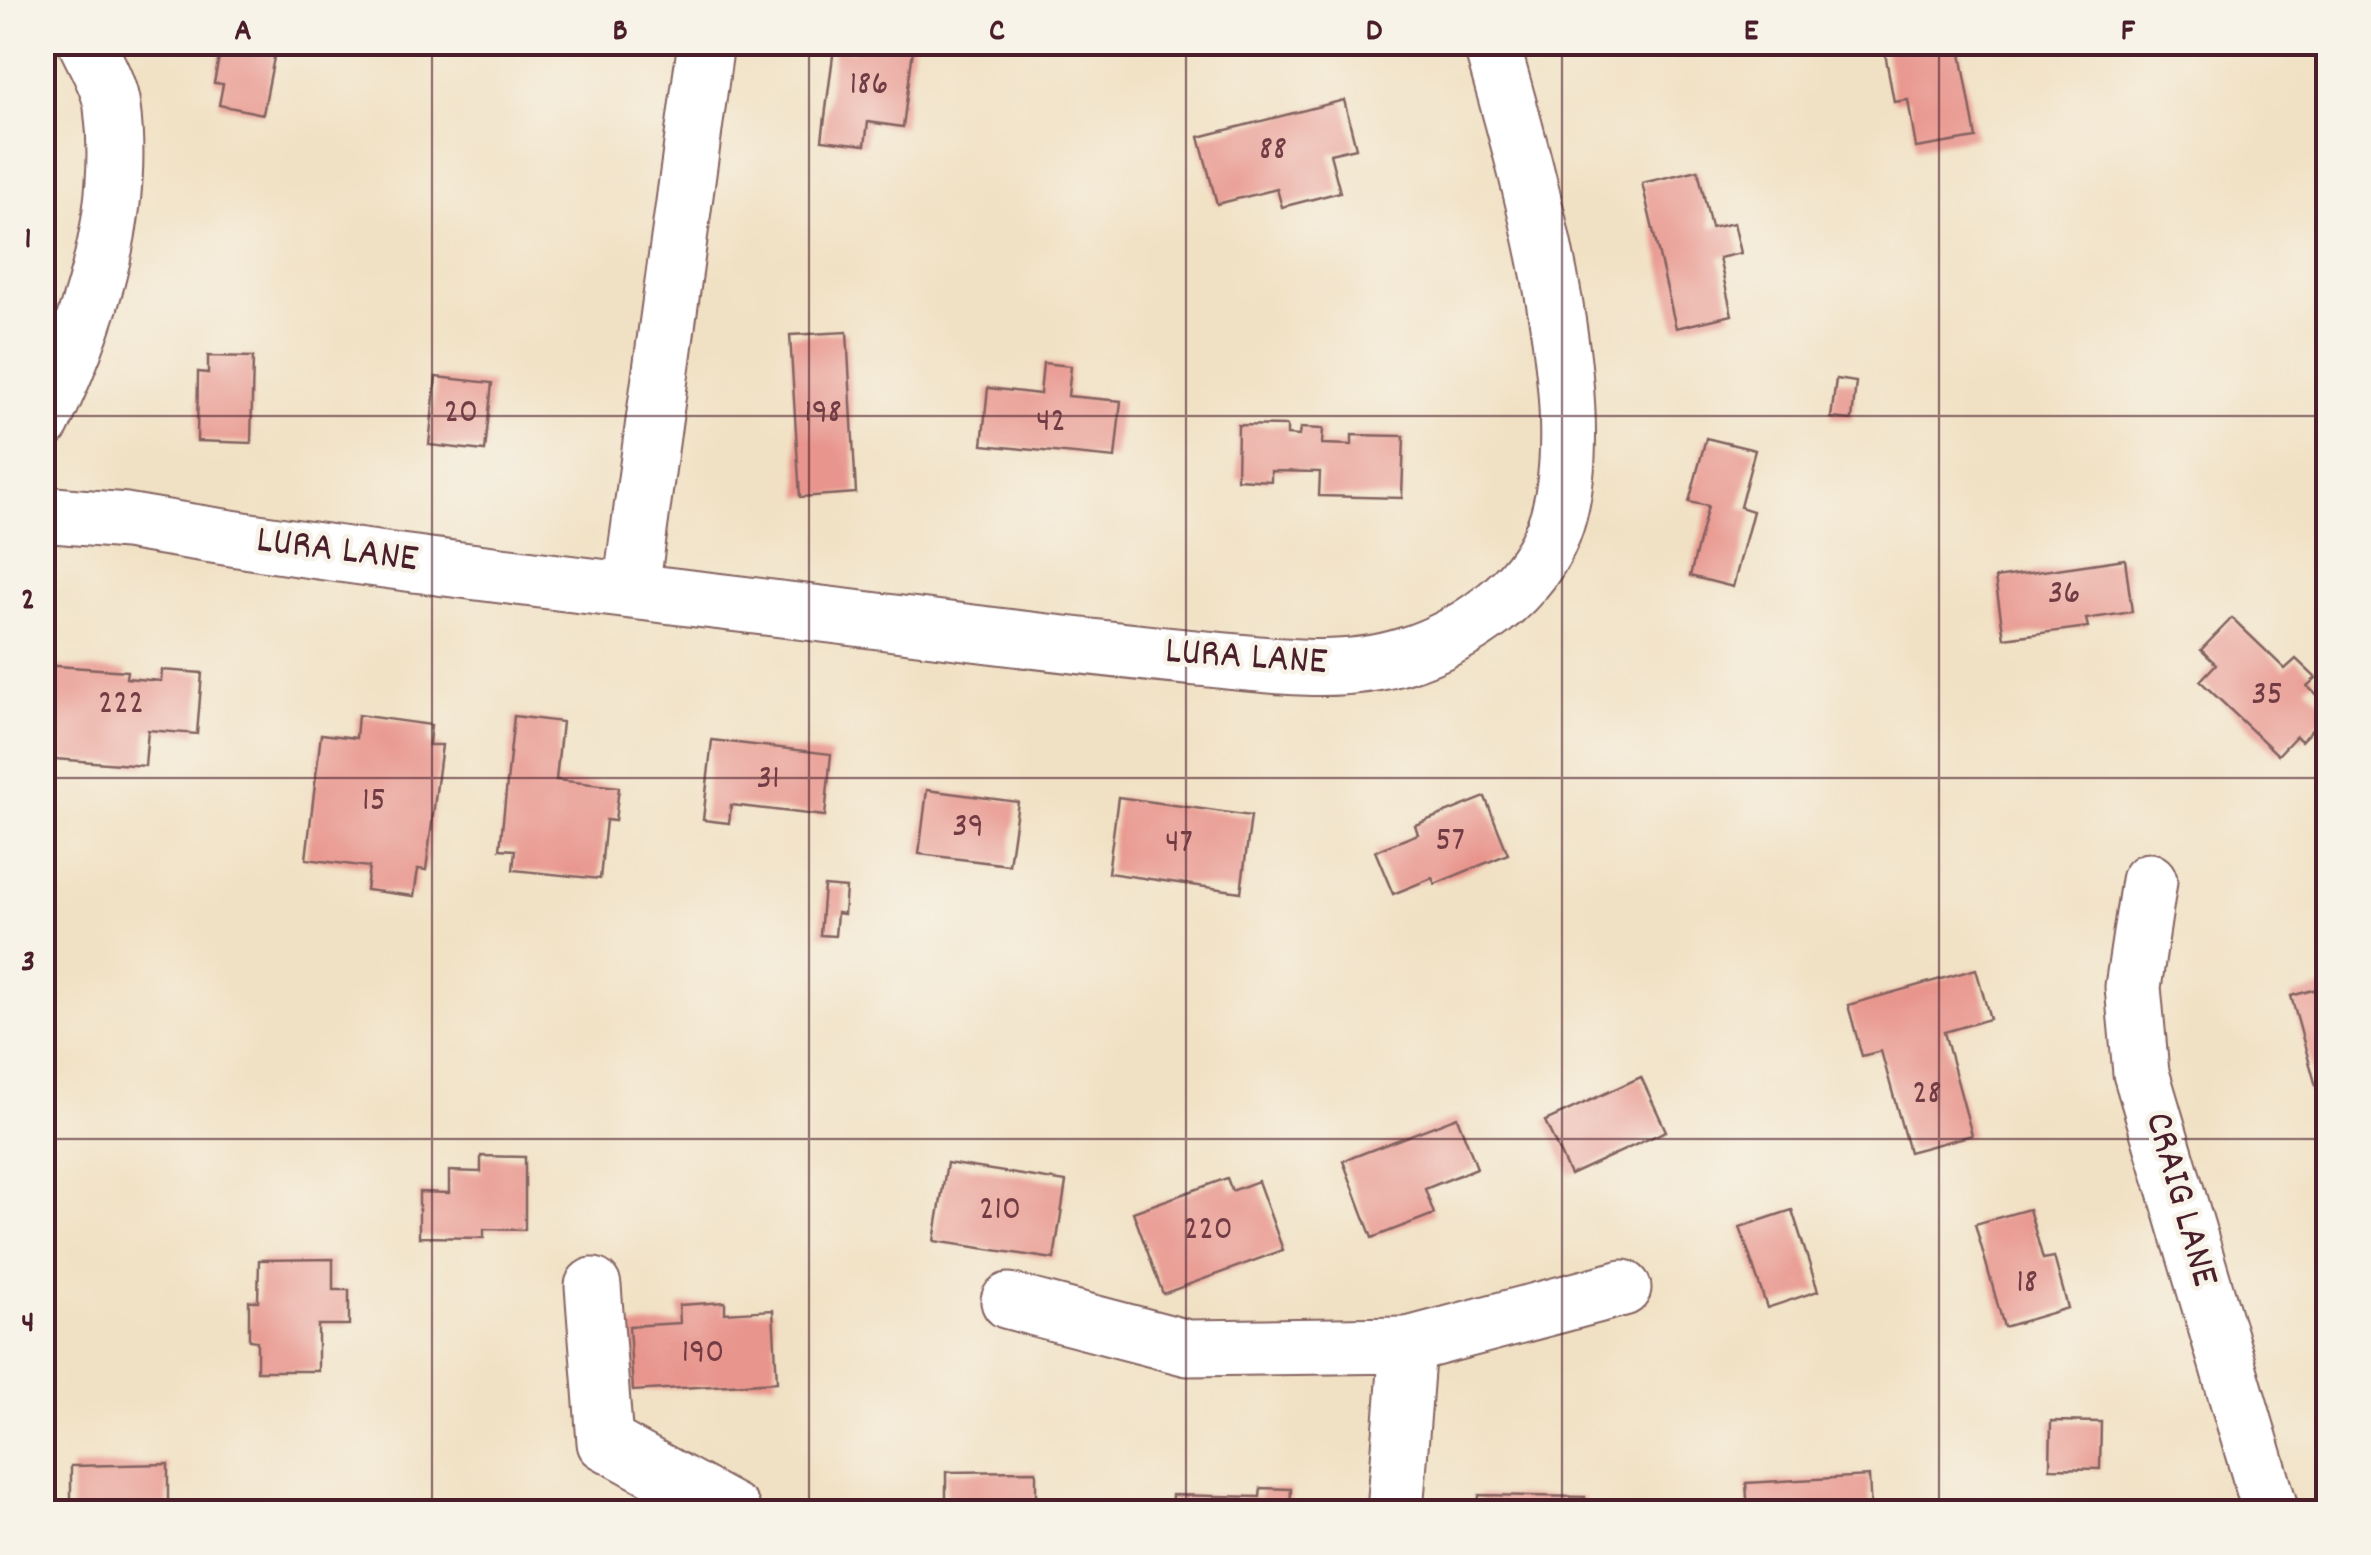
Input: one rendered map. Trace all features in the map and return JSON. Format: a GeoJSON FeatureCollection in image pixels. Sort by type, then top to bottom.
{"type":"FeatureCollection","features":[{"type":"Feature","properties":{"kind":"street"},"geometry":{"type":"LineString","coordinates":[[42,422],[68,370],[100,273],[113,194],[112,104],[86,42]]}},
{"type":"Feature","properties":{"kind":"street"},"geometry":{"type":"LineString","coordinates":[[632,589],[706,42]]}},
{"type":"Feature","properties":{"kind":"street","name":"LURA LANE"},"geometry":{"type":"LineString","coordinates":[[42,514],[126,521],[1066,646],[1324,669],[1402,657],[1470,629],[1518,586],[1552,533],[1565,475],[1570,417],[1555,317],[1515,128],[1491,42]]}},
{"type":"Feature","properties":{"kind":"street","name":"CRAIG LANE"},"geometry":{"type":"LineString","coordinates":[[2148,881],[2133,987],[2142,1073],[2272,1512]]}},
{"type":"Feature","properties":{"kind":"street"},"geometry":{"type":"LineString","coordinates":[[593,1286],[605,1442],[733,1512]]}},
{"type":"Feature","properties":{"kind":"street"},"geometry":{"type":"LineString","coordinates":[[1009,1301],[1188,1348],[1408,1345],[1623,1288]]}},
{"type":"Feature","properties":{"kind":"street"},"geometry":{"type":"LineString","coordinates":[[1395,1512],[1408,1345]]}},
{"type":"Feature","properties":{"kind":"building"},"geometry":{"type":"Polygon","coordinates":[[[222,42],[277,42],[263,114],[219,105],[223,84],[214,83],[222,42]]]}},
{"type":"Feature","properties":{"kind":"building"},"geometry":{"type":"Polygon","coordinates":[[[854,42],[914,42],[903,127],[868,122],[865,145],[822,140],[834,48],[853,51],[854,42]]]}},
{"type":"Feature","properties":{"kind":"building"},"geometry":{"type":"Polygon","coordinates":[[[1883,42],[1959,42],[1976,138],[1916,148],[1908,100],[1894,102],[1883,42]]]}},
{"type":"Feature","properties":{"kind":"building"},"geometry":{"type":"Polygon","coordinates":[[[1344,100],[1356,148],[1330,154],[1340,192],[1282,207],[1277,189],[1217,204],[1199,137],[1344,100]]]}},
{"type":"Feature","properties":{"kind":"building"},"geometry":{"type":"Polygon","coordinates":[[[1698,170],[1711,228],[1734,223],[1741,253],[1719,258],[1732,315],[1676,328],[1642,183],[1698,170]]]}},
{"type":"Feature","properties":{"kind":"building"},"geometry":{"type":"Polygon","coordinates":[[[847,332],[856,493],[800,497],[790,335],[847,332]]]}},
{"type":"Feature","properties":{"kind":"building"},"geometry":{"type":"Polygon","coordinates":[[[208,356],[253,357],[251,443],[197,441],[198,372],[208,373],[208,356]]]}},
{"type":"Feature","properties":{"kind":"building"},"geometry":{"type":"Polygon","coordinates":[[[1043,363],[1071,366],[1068,396],[1121,401],[1115,458],[982,445],[988,388],[1040,394],[1043,363]]]}},
{"type":"Feature","properties":{"kind":"building"},"geometry":{"type":"Polygon","coordinates":[[[436,377],[492,383],[485,451],[429,445],[436,377]]]}},
{"type":"Feature","properties":{"kind":"building"},"geometry":{"type":"Polygon","coordinates":[[[1836,379],[1856,382],[1852,420],[1831,418],[1836,379]]]}},
{"type":"Feature","properties":{"kind":"building"},"geometry":{"type":"Polygon","coordinates":[[[1238,425],[1287,426],[1287,435],[1299,436],[1300,428],[1323,429],[1322,444],[1352,445],[1352,435],[1404,436],[1402,498],[1319,496],[1320,472],[1271,471],[1271,481],[1237,479],[1238,425]]]}},
{"type":"Feature","properties":{"kind":"building"},"geometry":{"type":"Polygon","coordinates":[[[1706,438],[1755,450],[1740,507],[1753,511],[1733,587],[1690,576],[1708,506],[1689,502],[1706,438]]]}},
{"type":"Feature","properties":{"kind":"building"},"geometry":{"type":"Polygon","coordinates":[[[2125,559],[2132,612],[2086,619],[2088,627],[2004,638],[1995,578],[2125,559]]]}},
{"type":"Feature","properties":{"kind":"building"},"geometry":{"type":"Polygon","coordinates":[[[2232,618],[2285,669],[2296,659],[2316,678],[2307,686],[2328,706],[2328,713],[2301,741],[2296,736],[2278,755],[2200,681],[2216,664],[2201,650],[2232,618]]]}},
{"type":"Feature","properties":{"kind":"building"},"geometry":{"type":"Polygon","coordinates":[[[42,665],[127,671],[126,678],[161,681],[162,670],[202,673],[197,734],[148,730],[145,766],[42,758],[42,665]]]}},
{"type":"Feature","properties":{"kind":"building"},"geometry":{"type":"Polygon","coordinates":[[[358,715],[431,725],[429,745],[442,745],[426,870],[418,869],[414,896],[366,890],[369,867],[306,859],[321,734],[356,738],[358,715]]]}},
{"type":"Feature","properties":{"kind":"building"},"geometry":{"type":"Polygon","coordinates":[[[514,716],[562,722],[556,780],[619,787],[615,821],[606,820],[600,879],[513,870],[515,850],[500,849],[514,716]]]}},
{"type":"Feature","properties":{"kind":"building"},"geometry":{"type":"Polygon","coordinates":[[[712,740],[831,754],[825,816],[731,805],[729,823],[703,820],[712,740]]]}},
{"type":"Feature","properties":{"kind":"building"},"geometry":{"type":"Polygon","coordinates":[[[927,790],[1018,802],[1009,865],[919,854],[927,790]]]}},
{"type":"Feature","properties":{"kind":"building"},"geometry":{"type":"Polygon","coordinates":[[[1118,797],[1251,816],[1241,892],[1108,873],[1118,797]]]}},
{"type":"Feature","properties":{"kind":"building"},"geometry":{"type":"Polygon","coordinates":[[[1485,797],[1508,854],[1435,884],[1432,878],[1393,894],[1375,851],[1418,834],[1415,825],[1485,797]]]}},
{"type":"Feature","properties":{"kind":"building"},"geometry":{"type":"Polygon","coordinates":[[[824,886],[846,888],[844,914],[837,913],[835,936],[820,935],[824,886]]]}},
{"type":"Feature","properties":{"kind":"building"},"geometry":{"type":"Polygon","coordinates":[[[1976,969],[1990,1019],[1944,1032],[1972,1135],[1909,1152],[1881,1051],[1862,1056],[1848,1005],[1976,969]]]}},
{"type":"Feature","properties":{"kind":"building"},"geometry":{"type":"Polygon","coordinates":[[[2328,986],[2328,1126],[2327,1126],[2291,996],[2328,986]]]}},
{"type":"Feature","properties":{"kind":"building"},"geometry":{"type":"Polygon","coordinates":[[[1641,1077],[1666,1131],[1570,1175],[1545,1121],[1641,1077]]]}},
{"type":"Feature","properties":{"kind":"building"},"geometry":{"type":"Polygon","coordinates":[[[1457,1117],[1477,1168],[1425,1189],[1434,1214],[1372,1238],[1343,1161],[1457,1117]]]}},
{"type":"Feature","properties":{"kind":"building"},"geometry":{"type":"Polygon","coordinates":[[[481,1156],[525,1157],[525,1230],[484,1229],[484,1238],[419,1237],[419,1192],[449,1193],[449,1171],[481,1172],[481,1156]]]}},
{"type":"Feature","properties":{"kind":"building"},"geometry":{"type":"Polygon","coordinates":[[[947,1163],[1066,1182],[1054,1259],[934,1241],[947,1163]]]}},
{"type":"Feature","properties":{"kind":"building"},"geometry":{"type":"Polygon","coordinates":[[[1227,1178],[1232,1191],[1258,1181],[1283,1250],[1163,1294],[1133,1212],[1227,1178]]]}},
{"type":"Feature","properties":{"kind":"building"},"geometry":{"type":"Polygon","coordinates":[[[2029,1209],[2043,1259],[2054,1257],[2068,1308],[2004,1327],[1975,1224],[2029,1209]]]}},
{"type":"Feature","properties":{"kind":"building"},"geometry":{"type":"Polygon","coordinates":[[[1792,1210],[1818,1291],[1767,1308],[1740,1227],[1792,1210]]]}},
{"type":"Feature","properties":{"kind":"building"},"geometry":{"type":"Polygon","coordinates":[[[333,1259],[333,1290],[349,1290],[349,1325],[318,1325],[318,1371],[257,1371],[257,1341],[249,1340],[249,1301],[258,1301],[259,1260],[333,1259]]]}},
{"type":"Feature","properties":{"kind":"building"},"geometry":{"type":"Polygon","coordinates":[[[725,1302],[725,1313],[773,1310],[777,1382],[633,1391],[629,1326],[680,1323],[679,1305],[725,1302]]]}},
{"type":"Feature","properties":{"kind":"building"},"geometry":{"type":"Polygon","coordinates":[[[2051,1421],[2101,1422],[2100,1469],[2050,1468],[2051,1421]]]}},
{"type":"Feature","properties":{"kind":"building"},"geometry":{"type":"Polygon","coordinates":[[[168,1464],[168,1512],[71,1512],[71,1466],[168,1464]]]}},
{"type":"Feature","properties":{"kind":"building"},"geometry":{"type":"Polygon","coordinates":[[[1036,1471],[1036,1512],[946,1512],[946,1472],[1036,1471]]]}},
{"type":"Feature","properties":{"kind":"building"},"geometry":{"type":"Polygon","coordinates":[[[1869,1476],[1871,1512],[1748,1512],[1746,1483],[1869,1476]]]}},
{"type":"Feature","properties":{"kind":"building"},"geometry":{"type":"Polygon","coordinates":[[[1261,1488],[1291,1489],[1290,1512],[1171,1512],[1172,1495],[1260,1497],[1261,1488]]]}},
{"type":"Feature","properties":{"kind":"building"},"geometry":{"type":"Polygon","coordinates":[[[1479,1495],[1585,1497],[1585,1512],[1478,1512],[1479,1495]]]}},
{"type":"Feature","properties":{"kind":"building"},"geometry":{"type":"Polygon","coordinates":[[[2018,1508],[2087,1509],[2087,1512],[2018,1512],[2018,1508]]]}}]}
